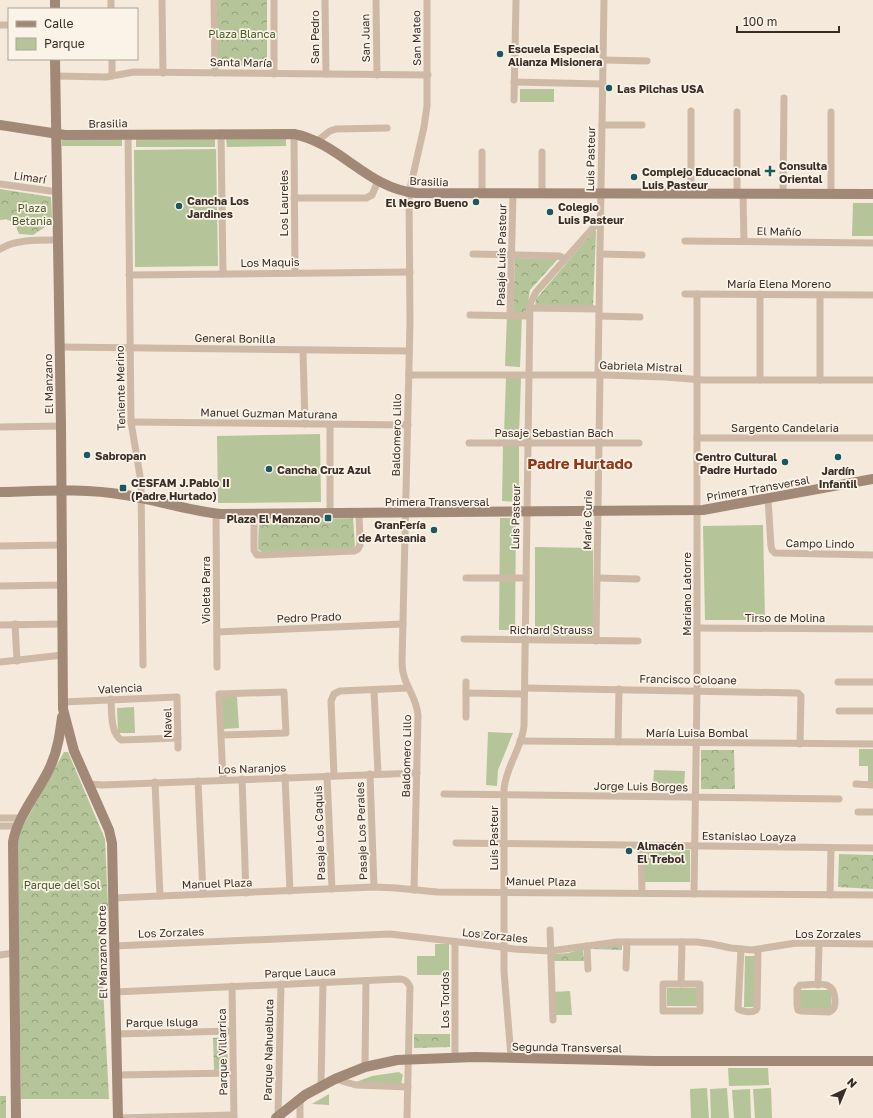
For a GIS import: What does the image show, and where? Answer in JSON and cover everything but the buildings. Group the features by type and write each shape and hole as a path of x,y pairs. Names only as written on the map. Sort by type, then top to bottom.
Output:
{"street":[{"path":"162,0 163,73"},
{"path":"214,0 215,73"},
{"path":"274,0 274,74"},
{"name":"San Pedro","path":"325,0 326,74"},
{"name":"San Juan","path":"376,0 377,75"},
{"name":"San Mateo","path":"427,0 428,75"},
{"path":"514,100 516,0"},
{"name":"Luis Pasteur","path":"511,1057 504,971 504,795 506,778 524,726 529,308 533,295 600,220 604,0"},
{"name":"El Manzano","path":"16,1118 13,842 20,822 51,765 58,746 63,705 61,426 55,60"},
{"path":"112,60 112,76"},
{"path":"603,60 647,61"},
{"name":"Santa María","path":"55,76 112,76 130,73 428,75"},
{"name":"Baldomero Lillo","path":"414,890 417,710 402,669 409,375 409,193 426,116 428,75"},
{"path":"514,82 603,84"},
{"path":"783,194 784,98"},
{"path":"691,111 691,194"},
{"path":"737,112 740,194 744,241"},
{"path":"830,194 831,112"},
{"name":"Brasilia","path":"0,125 56,134 294,134 317,141 335,151 378,181 397,190 409,193 873,194"},
{"path":"602,125 642,125"},
{"path":"317,141 330,131 336,129 387,128"},
{"path":"221,133 223,274"},
{"name":"Teniente Merino","path":"128,134 131,422 140,471 143,665"},
{"name":"Los Laureles","path":"294,134 295,273"},
{"path":"482,152 482,194"},
{"path":"542,152 542,194"},
{"path":"294,198 368,197 373,192 378,181"},
{"name":"Limarí","path":"0,184 58,192"},
{"name":"Pasaje Luis Pasteur","path":"510,316 513,194"},
{"name":"Marie Curie","path":"596,640 600,220"},
{"path":"0,249 15,243 58,240"},
{"name":"El Mañío","path":"685,241 873,243"},
{"path":"473,254 559,256 565,259"},
{"path":"600,254 642,255"},
{"name":"Los Maquis","path":"130,275 410,272"},
{"name":"María Elena Moreno","path":"685,294 873,295"},
{"name":"Mariano Latorre","path":"694,894 697,690 697,294"},
{"path":"760,294 760,380"},
{"path":"820,295 820,380"},
{"path":"529,308 640,316"},
{"path":"470,315 529,316"},
{"name":"General Bonilla","path":"60,347 409,351"},
{"path":"303,350 305,424"},
{"name":"Gabriela Mistral","path":"409,375 599,375 659,376 697,380 873,380"},
{"name":"Manuel Guzman Maturana","path":"131,422 408,425"},
{"path":"330,424 330,514"},
{"path":"0,427 61,426"},
{"name":"Sargento Candelaria","path":"697,438 873,438"},
{"name":"Pasaje Sebastian Bach","path":"469,443 640,443"},
{"name":"Primera Transversal","path":"0,492 91,490 141,497 216,513 330,514 598,512 697,510 718,508 873,479"},
{"name":"Campo Lindo","path":"768,499 771,546 775,553 873,555"},
{"name":"Violeta Parra","path":"216,513 217,667"},
{"path":"254,514 254,550 257,555 261,555 354,551 358,549 360,545 359,513"},
{"path":"0,546 62,545"},
{"path":"466,578 526,578"},
{"path":"597,578 637,579"},
{"path":"0,586 62,585"},
{"path":"15,624 17,661"},
{"path":"0,625 62,624"},
{"name":"Pedro Prado","path":"216,632 403,624"},
{"name":"Tirso de Molina","path":"697,628 873,629"},
{"name":"Richard Strauss","path":"464,640 638,641"},
{"path":"0,662 63,656"},
{"path":"466,682 466,717"},
{"path":"838,682 873,682"},
{"path":"378,774 374,690 408,688"},
{"path":"618,742 619,689"},
{"name":"Francisco Coloane","path":"466,693 619,689 798,693 801,696 800,744"},
{"name":"Pasaje Los Caquis","path":"332,889 332,696 340,691 374,690"},
{"path":"221,735 286,733 284,692 219,694 223,780"},
{"name":"Valencia","path":"63,705 111,700 177,696"},
{"name":"Navel","path":"177,696 178,748"},
{"path":"111,700 114,731 117,737 121,740 178,738"},
{"name":"El Manzano","path":"63,705 72,745"},
{"path":"839,711 873,711"},
{"name":"María Luisa Bombal","path":"520,741 873,744"},
{"path":"58,746 64,744 72,745"},
{"name":"El Manzano Norte","path":"72,745 112,838 118,1118"},
{"name":"Los Naranjos","path":"89,784 417,773"},
{"name":"Pasaje Los Perales","path":"370,774 374,887"},
{"path":"285,778 290,891"},
{"path":"242,779 246,893"},
{"path":"198,781 203,894"},
{"path":"155,782 160,896"},
{"path":"856,784 873,785"},
{"name":"Jorge Luis Borges","path":"444,794 839,799"},
{"path":"858,812 873,812"},
{"path":"0,818 20,822"},
{"path":"0,826 20,822"},
{"name":"Estanislao Loayza","path":"456,843 873,848"},
{"path":"641,845 642,893"},
{"path":"830,895 831,848"},
{"name":"Manuel Plaza","path":"113,898 374,887 437,892 873,896"},
{"path":"550,930 553,1020"},
{"name":"Los Zorzales","path":"114,946 390,934 514,949 550,951 607,942 705,942 741,950 758,950 790,944 873,944"},
{"name":"Los Tordos","path":"455,942 455,1057"},
{"path":"626,968 627,942"},
{"path":"681,984 682,942"},
{"path":"818,944 818,985"},
{"path":"587,946 588,969"},
{"path":"741,950 738,1009 742,1011 754,1012 756,1010 758,950"},
{"path":"0,955 14,953"},
{"name":"Parque Lauca","path":"115,992 402,979 408,983 410,988 408,1060"},
{"path":"365,1066 366,981"},
{"path":"322,1086 324,982"},
{"name":"Parque Nahuelbuta","path":"277,1117 281,984"},
{"path":"664,984 681,984 700,984 700,1011 663,1011 664,984"},
{"path":"818,985 827,985 835,992 835,1007 833,1010 829,1012 802,1012 798,1010 798,986 818,985"},
{"name":"Parque Villarrica","path":"232,986 234,1117"},
{"name":"Parque Isluga","path":"116,1034 232,1031"},
{"name":"Segunda Transversal","path":"277,1117 300,1100 335,1079 365,1066 386,1062 455,1057 653,1061 873,1061"},
{"path":"407,1118 408,1060"},
{"path":"117,1075 233,1073"},
{"path":"335,1079 356,1085 408,1087"},
{"path":"300,1100 300,1118"},
{"path":"118,1118 234,1117"}],"green space":[{"name":"Plaza Blanca","path":"216,0 267,0 267,65 217,66"},
{"path":"520,89 554,89 554,102 520,102"},
{"path":"62,138 122,139 122,146 62,146"},
{"path":"286,138 286,146 227,147 226,139"},
{"path":"136,139 215,139 215,147 136,147"},
{"name":"Cancha Los Jardines","path":"216,149 218,266 135,267 134,150"},
{"name":"Plaza Betania","path":"0,189 51,197 52,217 48,225 33,235 19,234 15,223 6,219 0,220"},
{"path":"853,203 873,203 873,236 852,236"},
{"path":"594,231 596,231 593,307 535,306 536,299"},
{"path":"515,258 558,259 530,290 526,314 513,314"},
{"path":"507,315 522,315 520,367 505,366"},
{"path":"506,378 521,378 519,435 504,434"},
{"name":"Cancha Cruz Azul","path":"320,434 321,502 218,503 217,436"},
{"path":"503,446 519,446 519,502 502,501"},
{"path":"353,518 355,546 351,549 262,552 258,549 259,520"},
{"path":"500,518 516,518 515,630 499,630"},
{"path":"763,525 765,620 705,620 703,526"},
{"path":"535,547 593,548 593,637 535,636"},
{"path":"221,697 237,697 239,728 223,729"},
{"path":"134,707 135,733 118,733 117,708"},
{"path":"488,732 513,733 498,770 497,786 486,785"},
{"path":"859,749 873,749 873,782 868,782 868,766 859,766"},
{"path":"701,750 734,750 735,789 701,789"},
{"name":"Parque del Sol","path":"64,752 68,752 105,839 108,908 107,911 99,912 109,1099 21,1099 17,841 20,831"},
{"path":"654,770 685,771 684,787 653,787"},
{"path":"644,849 690,850 690,882 644,882"},
{"path":"839,854 873,855 873,889 838,887"},
{"path":"474,931 496,932 496,940 473,939"},
{"path":"435,944 449,944 449,975 417,975 417,956 435,956"},
{"path":"622,944 622,950 592,949 601,946"},
{"path":"583,949 584,961 553,961 553,954 568,953"},
{"path":"745,956 757,956 756,1007 744,1007"},
{"path":"667,988 697,988 697,1006 667,1006"},
{"path":"799,990 831,990 831,1009 799,1009"},
{"path":"570,991 572,1015 555,1015 553,992"},
{"path":"414,1034 450,1034 450,1047 414,1048"},
{"path":"227,1037 228,1069 214,1070 213,1038"},
{"path":"728,1068 768,1068 769,1085 729,1086"},
{"path":"399,1072 403,1075 401,1084 356,1082 372,1076"},
{"path":"707,1088 709,1118 691,1118 690,1089"},
{"path":"727,1088 729,1118 711,1118 710,1089"},
{"path":"771,1088 772,1118 755,1118 753,1089"},
{"path":"750,1089 751,1118 734,1118 732,1090"},
{"path":"329,1094 329,1105 312,1104"},
{"path":"0,1096 6,1096 6,1118 0,1118"}],"place":[{"name":"Escuela Especial Alianza Misionera","path":"500,54"},
{"name":"Las Pilchas USA","path":"609,88"},
{"name":"Consulta Oriental","path":"770,171"},
{"name":"Complejo Educacional Luis Pasteur","path":"634,177"},
{"name":"El Negro Bueno","path":"476,202"},
{"name":"Cancha Los Jardines","path":"179,206"},
{"name":"Colegio Luis Pasteur","path":"550,212"},
{"name":"Sabropan","path":"87,455"},
{"name":"Jardín Infantil","path":"838,457"},
{"name":"Centro Cultural Padre Hurtado","path":"785,462"},
{"name":"Cancha Cruz Azul","path":"269,469"},
{"name":"CESFAM J.Pablo II (Padre Hurtado)","path":"123,488"},
{"name":"Plaza El Manzano","path":"328,518"},
{"name":"GranFería de Artesania","path":"434,530"},
{"name":"Almacén El Trebol","path":"629,851"}],"district":[{"name":"Padre Hurtado","path":"580,463"}]}
